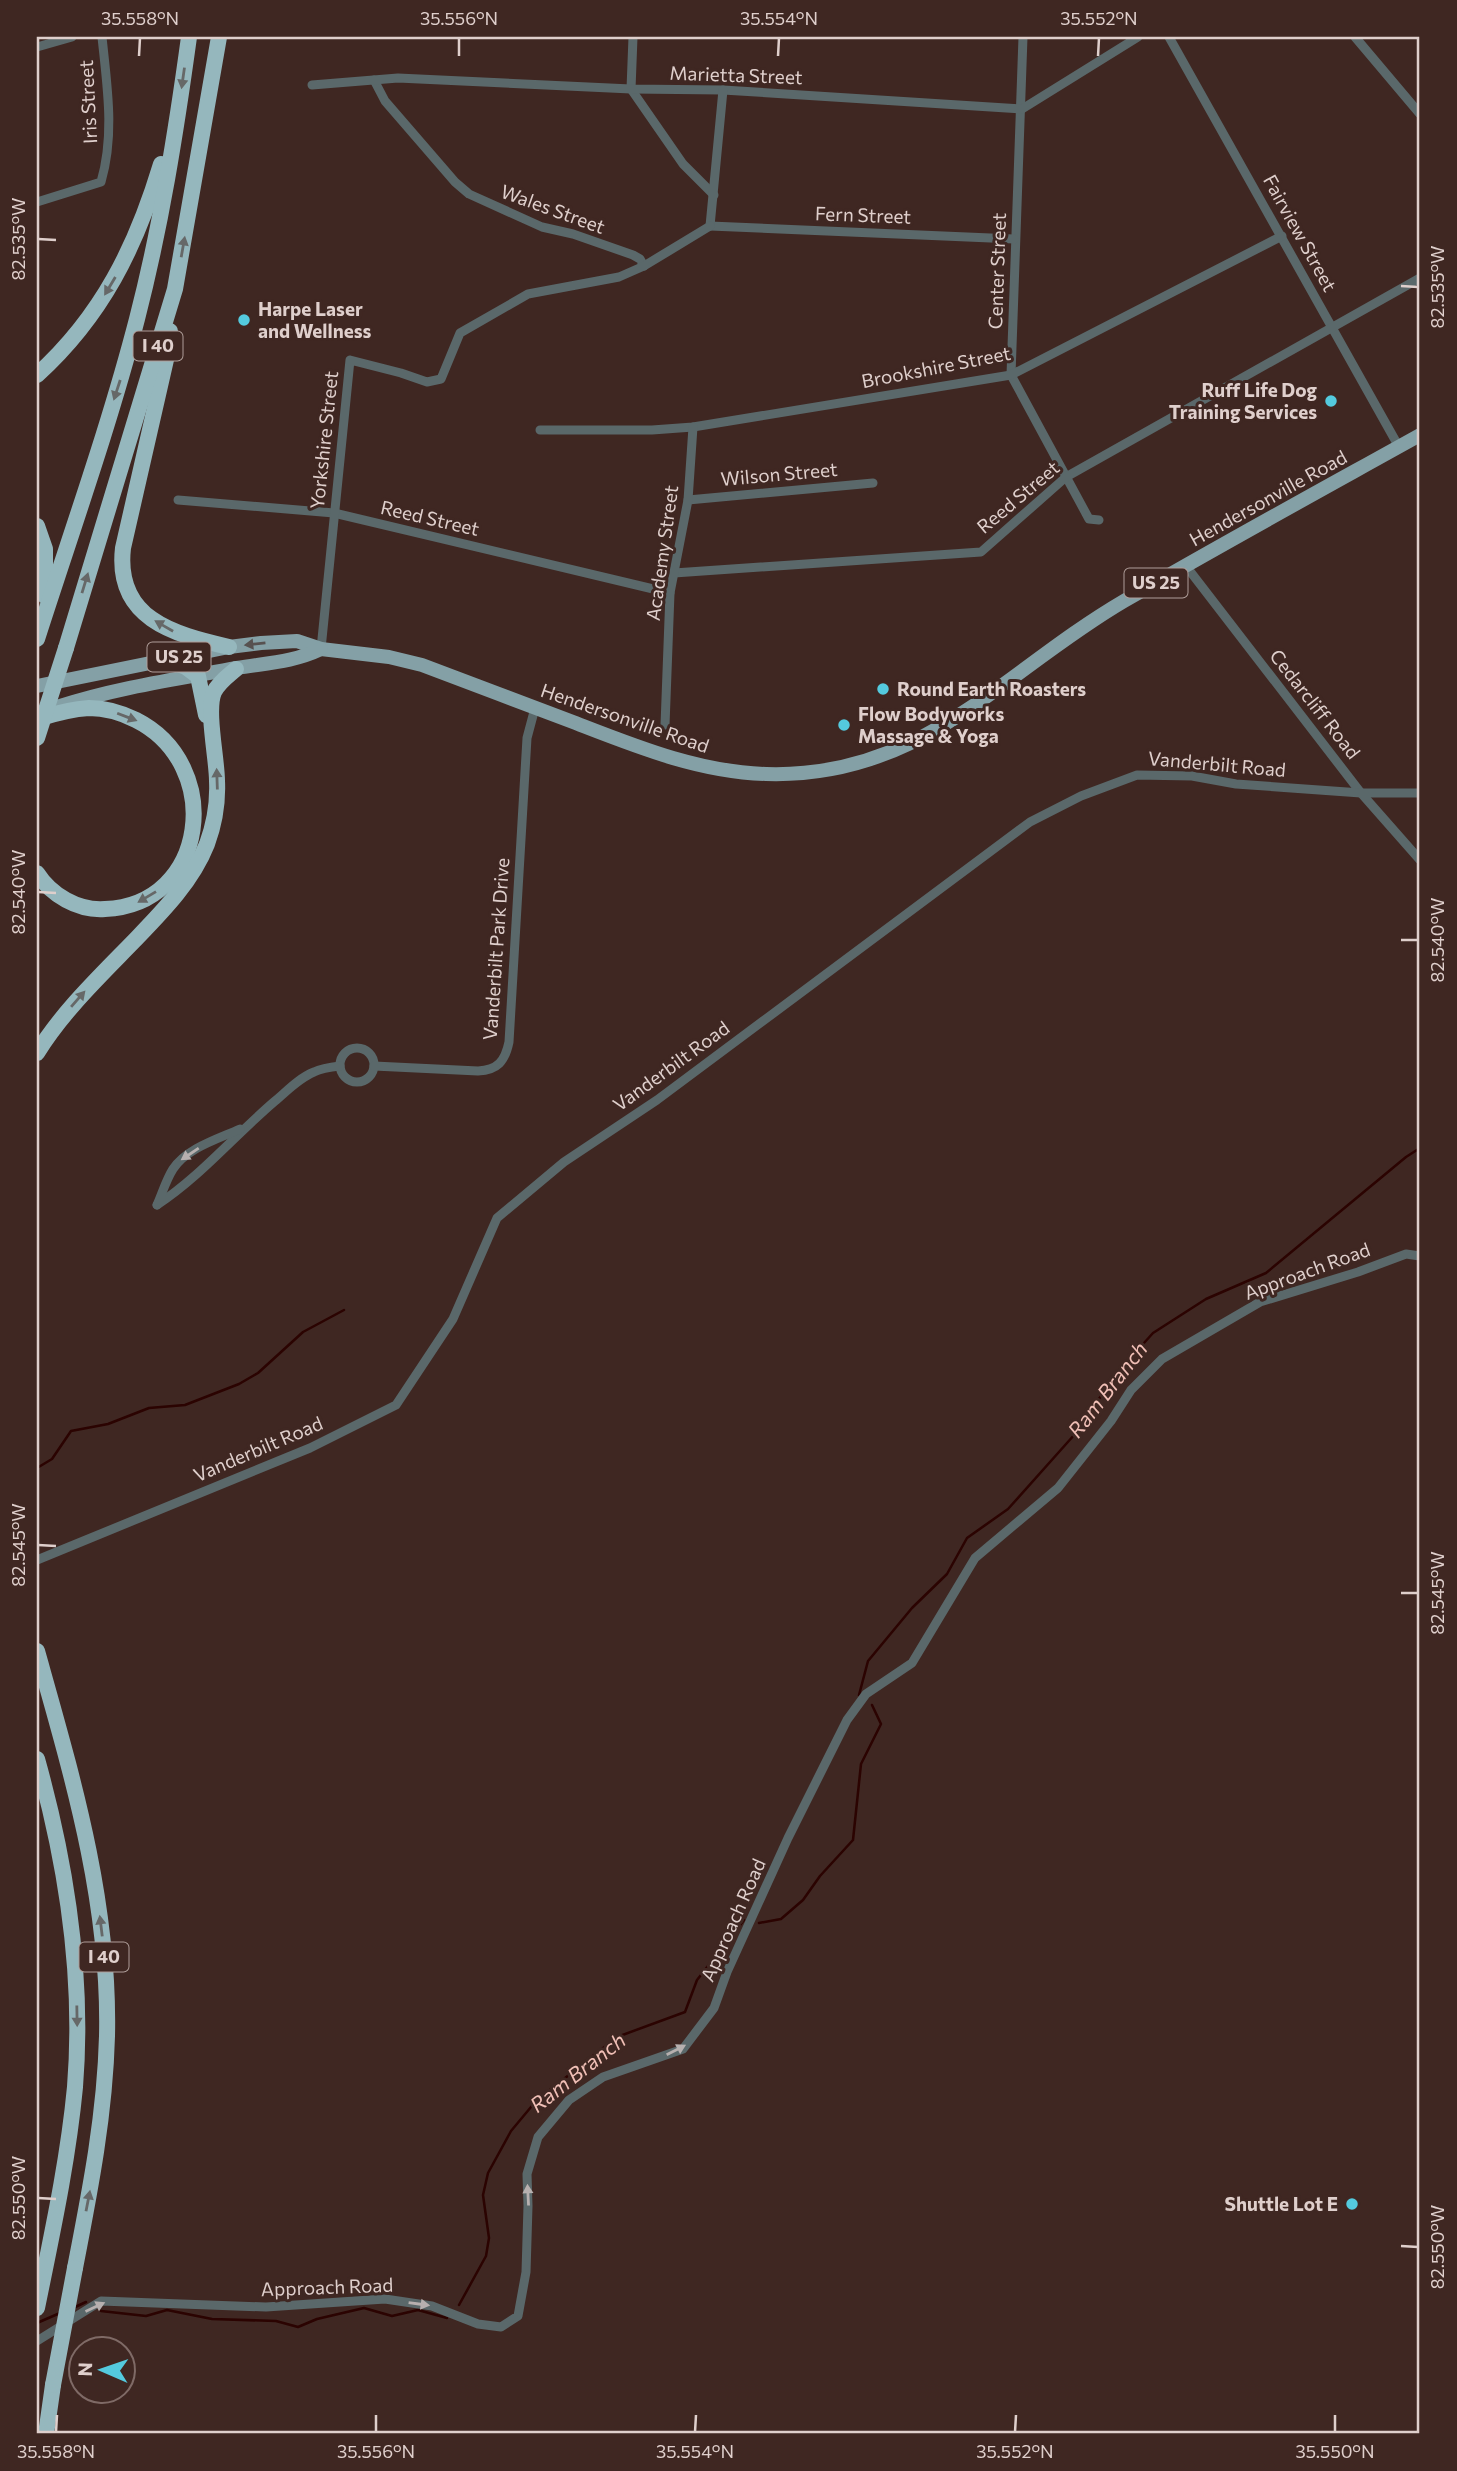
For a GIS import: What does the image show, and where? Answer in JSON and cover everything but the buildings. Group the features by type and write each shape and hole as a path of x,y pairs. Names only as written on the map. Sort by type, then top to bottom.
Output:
{"highway":[{"name":"I 40","path":"37,737 175,289 219,37"},
{"name":"I 40","path":"37,639 138,318 161,215 188,42"},
{"path":"37,375 96,310 134,244 179,108"},
{"path":"175,289 168,351 121,567 125,586 136,604 152,619 172,632 229,647"},
{"path":"37,526 45,549 44,617"},
{"path":"167,660 186,667 198,676 215,748"},
{"path":"37,1053 62,1018 156,918 197,865 208,842 216,811 218,783 211,708 214,693 222,681 236,669"},
{"path":"37,717 90,708 125,714 149,727 169,744 182,763 191,786 194,810 193,832 185,856 154,894 135,904 109,909 82,907 53,891 37,873"},
{"name":"I 40","path":"37,1651 86,1832 96,1882 106,1984 104,2087 99,2139 46,2434"},
{"name":"I 40","path":"37,1759 65,1879 73,1929 77,2008 75,2086 69,2138 37,2308"}],"main road":[{"name":"Hendersonville Road","path":"37,686 229,647 297,641 321,649 389,657 422,665 697,766 767,774 835,769 902,748 935,731 1091,621 1420,435"},
{"name":"Hendersonville Road","path":"37,717 90,697 299,659 321,649"}],"street":[{"path":"37,47 72,37"},
{"name":"Iris Street","path":"37,202 101,182 107,160 110,121 102,37"},
{"path":"633,37 631,89 683,164 714,195"},
{"name":"Center Street","path":"1023,37 1011,375 1089,519 1099,520"},
{"path":"1022,108 1138,37"},
{"name":"Fairview Street","path":"1169,37 1399,447"},
{"path":"1354,37 1420,114"},
{"name":"Marietta Street","path":"312,85 398,78 631,89 723,90 1022,108"},
{"name":"Wales Street","path":"374,80 385,101 446,172 469,194 542,227 573,234 633,255 640,259 644,266"},
{"path":"710,226 723,90"},
{"name":"Yorkshire Street","path":"321,649 350,360 426,382 440,379 460,333 528,294 608,281 644,266 710,226"},
{"name":"Fern Street","path":"710,226 1014,239"},
{"name":"Brookshire Street","path":"540,430 652,430 693,427 1011,375 1282,236"},
{"name":"Reed Street","path":"674,573 981,552 1066,477 1420,278"},
{"name":"Academy Street","path":"665,725 670,593 688,500 693,427"},
{"name":"Wilson Street","path":"688,500 873,483"},
{"name":"Reed Street","path":"178,500 334,513 670,593"},
{"name":"Cedarcliff Road","path":"1186,566 1361,793 1420,860"},
{"name":"Vanderbilt Park Drive","path":"374,1066 478,1071 495,1068 504,1058 509,1042 527,738 535,708"},
{"name":"Vanderbilt Road","path":"37,1560 310,1448 396,1405 453,1319 497,1218 564,1162 657,1100 1030,822 1081,796 1137,775 1192,776 1236,784 1361,793 1420,793"},
{"path":"355,1048 368,1052 374,1066 370,1075 358,1081 345,1077 340,1066 342,1055 355,1048"},
{"path":"245,1126 181,1159 172,1171 157,1205 173,1195 222,1151 245,1126 311,1073 340,1066"},
{"name":"Approach Road","path":"37,2341 101,2301 266,2307 386,2299 432,2306 478,2324 501,2327 517,2316 526,2272 527,2174 538,2137 569,2100 603,2077 682,2049 691,2039 714,2007 727,1972 788,1838 847,1720 866,1694 912,1663 975,1558 1058,1488 1111,1421 1131,1390 1162,1359 1260,1302 1358,1272 1406,1254 1420,1256"}],"waterway":[{"name":"Ram Branch","path":"859,1695 868,1661 912,1608 947,1574 967,1538 1008,1509 1075,1434 1116,1374 1153,1333 1206,1299 1266,1273 1420,1148"},
{"path":"37,1468 52,1459 71,1431 108,1424 149,1408 185,1405 239,1384 258,1373 303,1332 344,1310"},
{"name":"Ram Branch","path":"759,1923 781,1919 803,1900 820,1876 853,1840 861,1764 881,1724 872,1705"},
{"name":"Ram Branch","path":"459,2305 486,2256 489,2238 483,2195 488,2173 511,2131 536,2101 617,2037 685,2012 697,1980 744,1920"},
{"name":"Ram Branch","path":"73,2308 86,2302"},
{"name":"Ram Branch","path":"101,2311 146,2316 167,2310 212,2319 276,2321 298,2327 317,2319 364,2308 392,2316 418,2310 447,2318"},
{"name":"Ram Branch","path":"37,2323 60,2313"}],"place":[{"name":"Harpe Laser and Wellness","path":"244,320"},
{"name":"Ruff Life Dog Training Services","path":"1331,401"},
{"name":"Round Earth Roasters","path":"883,689"},
{"name":"Flow Bodyworks Massage & Yoga","path":"844,725"},
{"name":"Shuttle Lot E","path":"1352,2204"}]}
